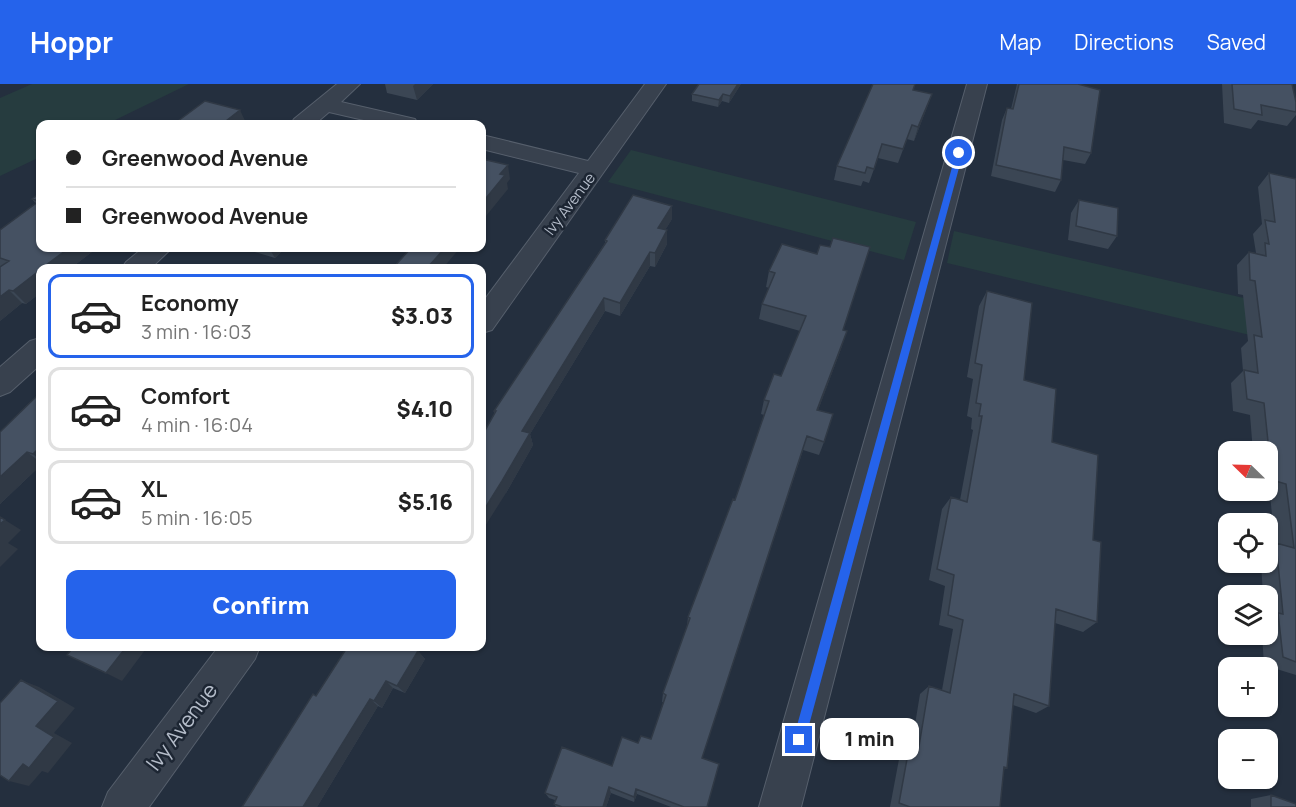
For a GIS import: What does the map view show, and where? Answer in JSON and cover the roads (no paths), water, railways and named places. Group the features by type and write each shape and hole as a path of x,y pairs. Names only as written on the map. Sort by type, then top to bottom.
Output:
{"street":[{"path":"307,120 350,84"},
{"name":"Ivy Avenue","path":"486,318 656,84"},
{"path":"780,807 977,84"},
{"path":"325,105 390,120"},
{"path":"486,143 595,170"},
{"path":"140,264 154,252"},
{"path":"0,384 36,353"},
{"name":"Ivy Avenue","path":"123,807 238,651"}]}
